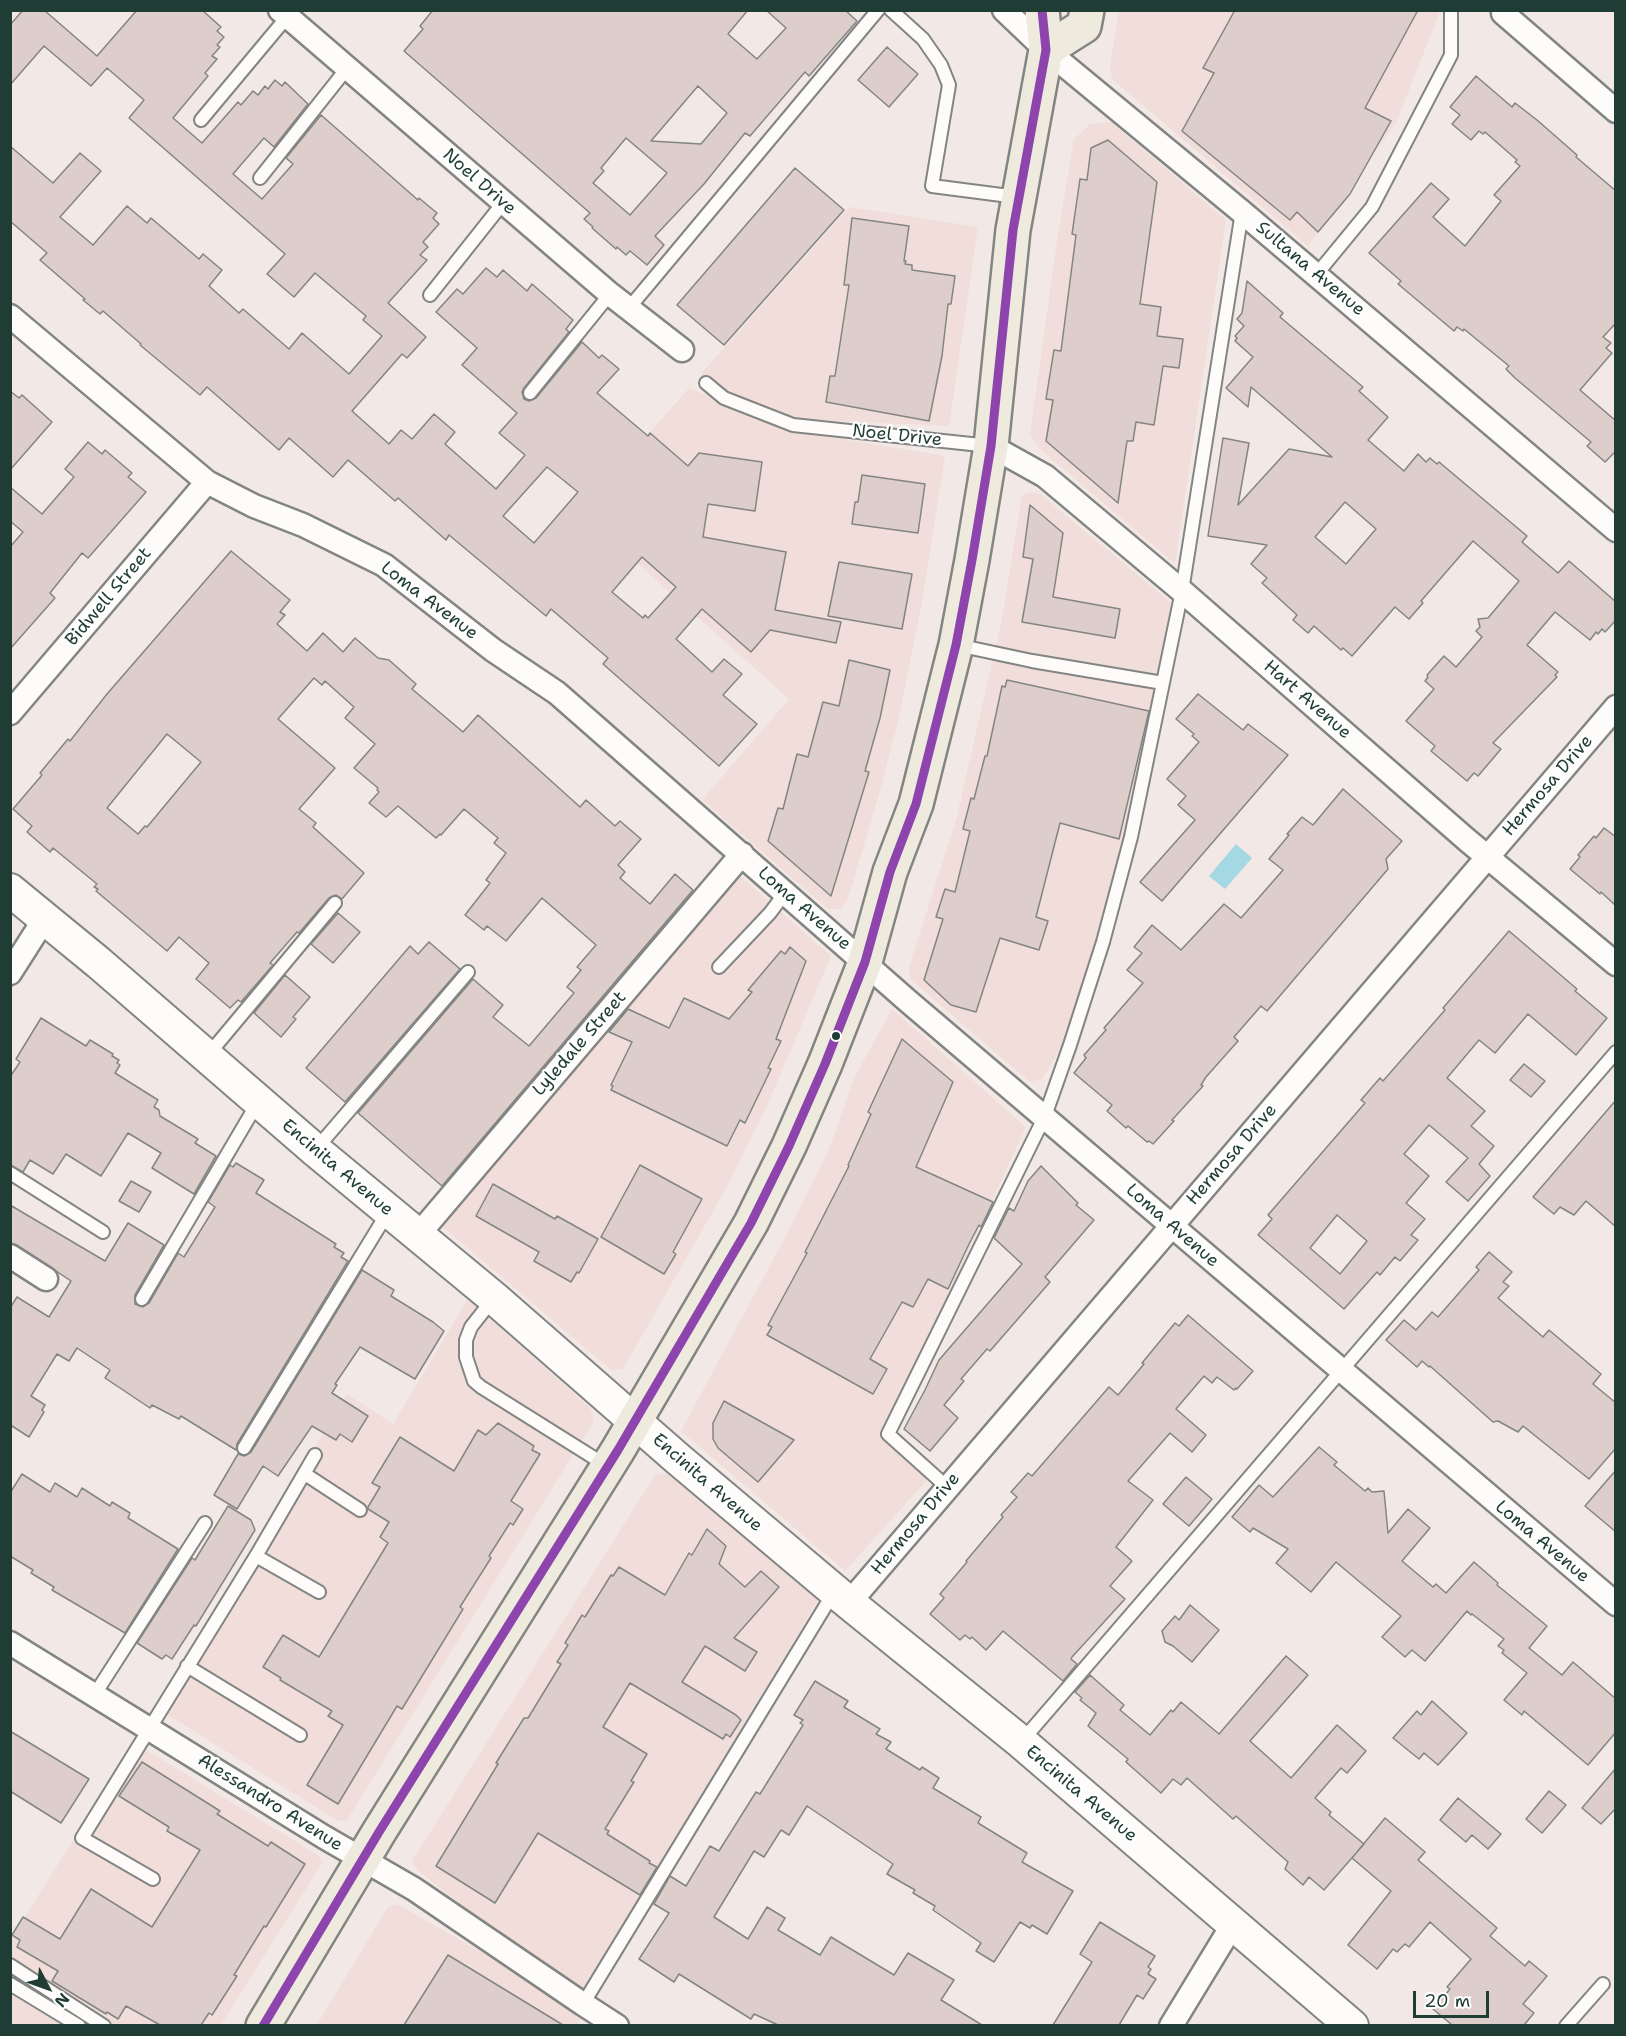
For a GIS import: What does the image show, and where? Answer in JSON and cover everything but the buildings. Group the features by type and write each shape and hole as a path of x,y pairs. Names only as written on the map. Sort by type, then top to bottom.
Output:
{"main road":[{"path":"264,2025 363,1860 636,1420 751,1222 780,1165 825,1064 865,962 890,872 916,804 956,645 991,446 1013,231 1046,50 1042,10"},
{"path":"1046,50 1084,26 1087,10"}],"street":[{"name":"Sultana Avenue","path":"1004,10 1046,50 1242,212 1616,530"},
{"path":"1503,13 1616,111"},
{"name":"Noel Drive","path":"283,14 348,67 610,294 682,350"},
{"name":"Loma Avenue","path":"10,316 207,482 254,506 303,525 384,565 493,650 557,693 909,1002 1616,1604"},
{"name":"Hart Avenue","path":"991,446 1045,476 1182,591 1488,857 1616,964"},
{"name":"Bidwell Street","path":"10,713 207,482"},
{"name":"Hermosa Drive","path":"842,1597 947,1487 1616,707"},
{"name":"Lyledale Street","path":"418,1235 742,854"},
{"name":"Encinita Avenue","path":"10,890 315,1150 494,1298 678,1459 842,1597 1021,1742 1352,2025"},
{"path":"10,973 45,918"},
{"path":"10,1256 46,1279"},
{"name":"Alessandro Avenue","path":"10,1643 414,1889 617,2025"},
{"path":"1171,2025 1233,1924"}],"lane":[{"path":"629,308 878,10"},
{"path":"891,10 923,39 941,65 949,85 932,186 1019,197"},
{"path":"1316,275 1372,207 1451,55 1451,10"},
{"path":"201,120 283,14"},
{"path":"260,178 348,67"},
{"path":"430,295 503,202"},
{"path":"947,1487 888,1434 1045,1116 1103,942 1131,837 1182,591 1242,212"},
{"path":"530,393 610,294"},
{"name":"Noel Drive","path":"706,383 724,398 793,425 991,446"},
{"path":"956,645 1163,683"},
{"path":"719,967 770,913 785,893"},
{"path":"207,1056 335,903"},
{"path":"315,1150 468,972"},
{"path":"1021,1742 1616,1052"},
{"path":"142,1299 259,1101"},
{"path":"10,1173 103,1232"},
{"path":"244,1448 388,1211"},
{"path":"494,1298 471,1327 466,1340 466,1357 474,1381 480,1387 608,1466"},
{"path":"153,1879 82,1838 256,1556 315,1455"},
{"path":"304,1474 360,1510"},
{"path":"95,1694 206,1523"},
{"path":"256,1556 319,1592"},
{"path":"583,2004 842,1597"},
{"path":"188,1666 300,1735"},
{"path":"10,1965 104,2025"},
{"path":"10,1984 79,2025"},
{"path":"1566,2025 1604,1984"}],"shaded area":[{"path":"1119,11 1440,11 1397,121 1308,246 1112,79 1110,66"},
{"path":"1111,122 1226,220 1175,564 1041,450 1030,435 1057,241 1074,139 1090,124"},
{"path":"849,207 978,227 949,426 792,419 725,395 701,374"},
{"path":"689,388 794,431 945,456 922,602 898,722 848,899 841,909 828,909 702,800 789,699 580,512"},
{"path":"1031,492 1040,494 1174,605 1126,836 1067,1039 1042,1079 1030,1082 910,979 909,967 956,820 1002,619 1022,495"},
{"path":"737,873 831,956 769,1101 728,1185 623,1369 611,1370 438,1223"},
{"path":"892,1009 1026,1127 883,1437 928,1479 845,1571 681,1431 782,1243 829,1149 855,1076"},
{"path":"468,1299 591,1409 594,1421 347,1820 338,1821 155,1707 347,1394 393,1424"},
{"path":"667,1474 818,1600 580,1997 417,1870 412,1861 655,1475"},
{"path":"135,1743 319,1856 322,1863 221,2025 11,2025 10,1940"},
{"path":"397,1904 585,2011 577,2025 316,2026 388,1907"}],"water":[{"path":"1236,844 1252,858 1225,889 1209,876"}],"transit line":[{"path":"263,2026 379,1832 618,1450 751,1223 789,1146 825,1064 865,962 890,872 916,804 956,645 972,560 991,446 1013,230 1046,50 1042,10"}]}
